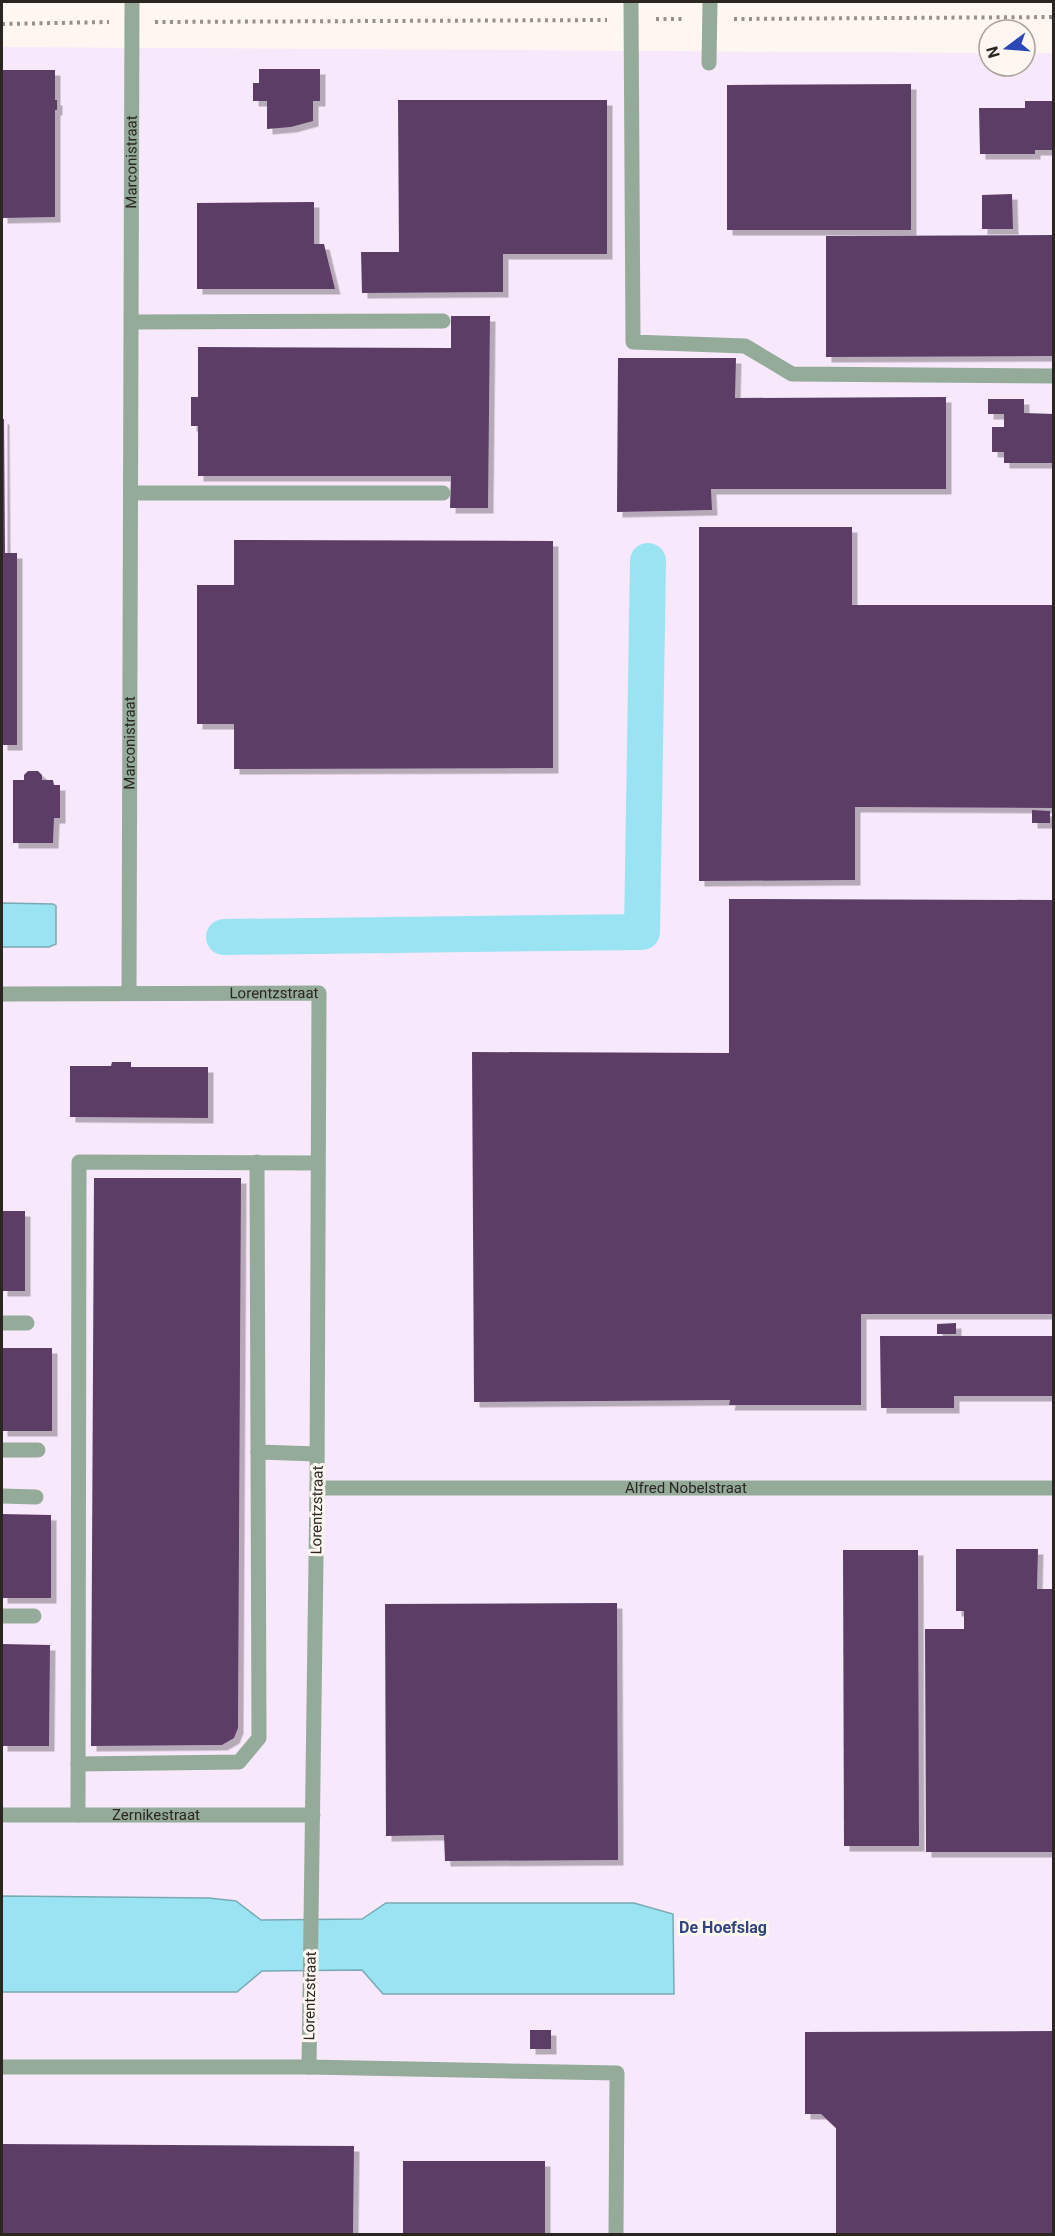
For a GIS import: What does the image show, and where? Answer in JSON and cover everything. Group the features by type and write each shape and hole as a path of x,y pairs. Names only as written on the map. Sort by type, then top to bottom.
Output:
{"street":[{"name":"Marconistraat","path":"129,993 132,2"},
{"path":"631,2 633,342 745,346 792,374 1053,376"},
{"path":"709,63 710,2"},
{"path":"132,322 444,321"},
{"path":"131,493 443,493"},
{"path":"2,994 129,993"},
{"name":"Lorentzstraat","path":"129,993 319,993 317,1488 309,2067"},
{"path":"78,1815 79,1162 318,1162"},
{"path":"78,1764 239,1762 259,1738 257,1162"},
{"path":"2,1323 27,1323"},
{"path":"2,1450 38,1450"},
{"name":"Lorentzstraat","path":"258,1452 317,1454"},
{"name":"Alfred Nobelstraat","path":"317,1488 1053,1488"},
{"path":"2,1496 36,1497"},
{"path":"2,1616 34,1616"},
{"name":"Zernikestraat","path":"2,1815 313,1815"},
{"path":"2,2067 309,2067 617,2073 616,2235"}],"path":[{"path":"2,24 1053,17"}],"shaded area":[{"path":"2,47 977,53 977,78 1037,78 1037,53 1053,53 1053,2234 2,2234"}],"water":[{"path":"2,903 53,904 56,906 56,944 49,947 2,947"},
{"path":"2,1896 209,1898 236,1901 261,1920 362,1919 386,1903 634,1903 673,1914 674,1994 383,1994 362,1970 262,1971 237,1992 2,1992"}],"building":[{"path":"259,69 320,69 320,101 313,101 313,121 291,127 267,129 267,101 253,101 253,83 259,83"},
{"path":"2,70 55,70 57,110 55,110 55,217 2,218"},
{"path":"911,84 911,230 727,230 727,85"},
{"path":"398,100 607,100 607,254 503,254 503,292 362,293 361,252 399,252"},
{"path":"1025,101 1054,101 1054,150 1035,150 1035,154 980,154 979,108 1025,108"},
{"path":"1012,194 1013,229 982,229 982,195"},
{"path":"314,202 314,244 324,244 335,289 197,289 197,203"},
{"path":"1054,235 1054,356 826,357 826,236"},
{"path":"451,316 490,316 488,508 450,508 451,476 198,476 198,426 191,426 191,397 198,397 198,347 451,348"},
{"path":"618,358 736,358 735,398 946,397 946,489 711,489 712,510 617,512"},
{"path":"988,399 1024,399 1024,413 1054,414 1054,463 1004,463 1004,452 992,452 992,427 1004,427 1004,414 988,414"},
{"path":"2,419 4,419 5,553 17,553 17,745 2,745"},
{"path":"699,527 852,527 852,605 1054,605 1053,808 855,807 855,880 699,881"},
{"path":"234,540 553,541 553,768 234,769 234,724 197,724 197,585 234,585"},
{"path":"28,771 38,771 42,775 42,780 53,780 54,785 60,785 60,818 54,818 53,843 13,843 13,780 24,780 24,775"},
{"path":"1032,810 1050,811 1050,823 1032,823"},
{"path":"729,899 1054,900 1054,1314 861,1314 861,1405 729,1405 730,1400 474,1402 472,1052 729,1053"},
{"path":"112,1062 131,1062 131,1067 208,1067 208,1118 70,1117 70,1066 111,1066"},
{"path":"94,1178 241,1178 238,1728 234,1738 222,1745 91,1746"},
{"path":"2,1211 25,1211 25,1291 2,1291"},
{"path":"956,1323 956,1334 937,1334 937,1324"},
{"path":"880,1336 1054,1336 1054,1396 954,1396 954,1408 881,1408"},
{"path":"2,1348 52,1348 52,1431 2,1431"},
{"path":"2,1514 51,1515 51,1598 2,1598"},
{"path":"956,1549 1038,1549 1037,1589 1054,1589 1054,1852 926,1852 925,1629 964,1629 964,1611 956,1611"},
{"path":"843,1550 918,1550 919,1846 844,1846"},
{"path":"617,1603 618,1860 445,1861 444,1835 386,1836 385,1604"},
{"path":"2,1644 50,1645 49,1746 2,1746"},
{"path":"530,2030 551,2030 551,2049 530,2049"},
{"path":"1054,2031 1054,2234 836,2234 836,2128 821,2114 805,2114 805,2032"},
{"path":"2,2144 354,2146 353,2234 2,2234"},
{"path":"403,2161 545,2161 545,2234 403,2234"}],"waterway":[{"path":"224,937 642,932 648,561"}],"district":[{"name":"De Hoefslag","path":"723,1927"}]}
